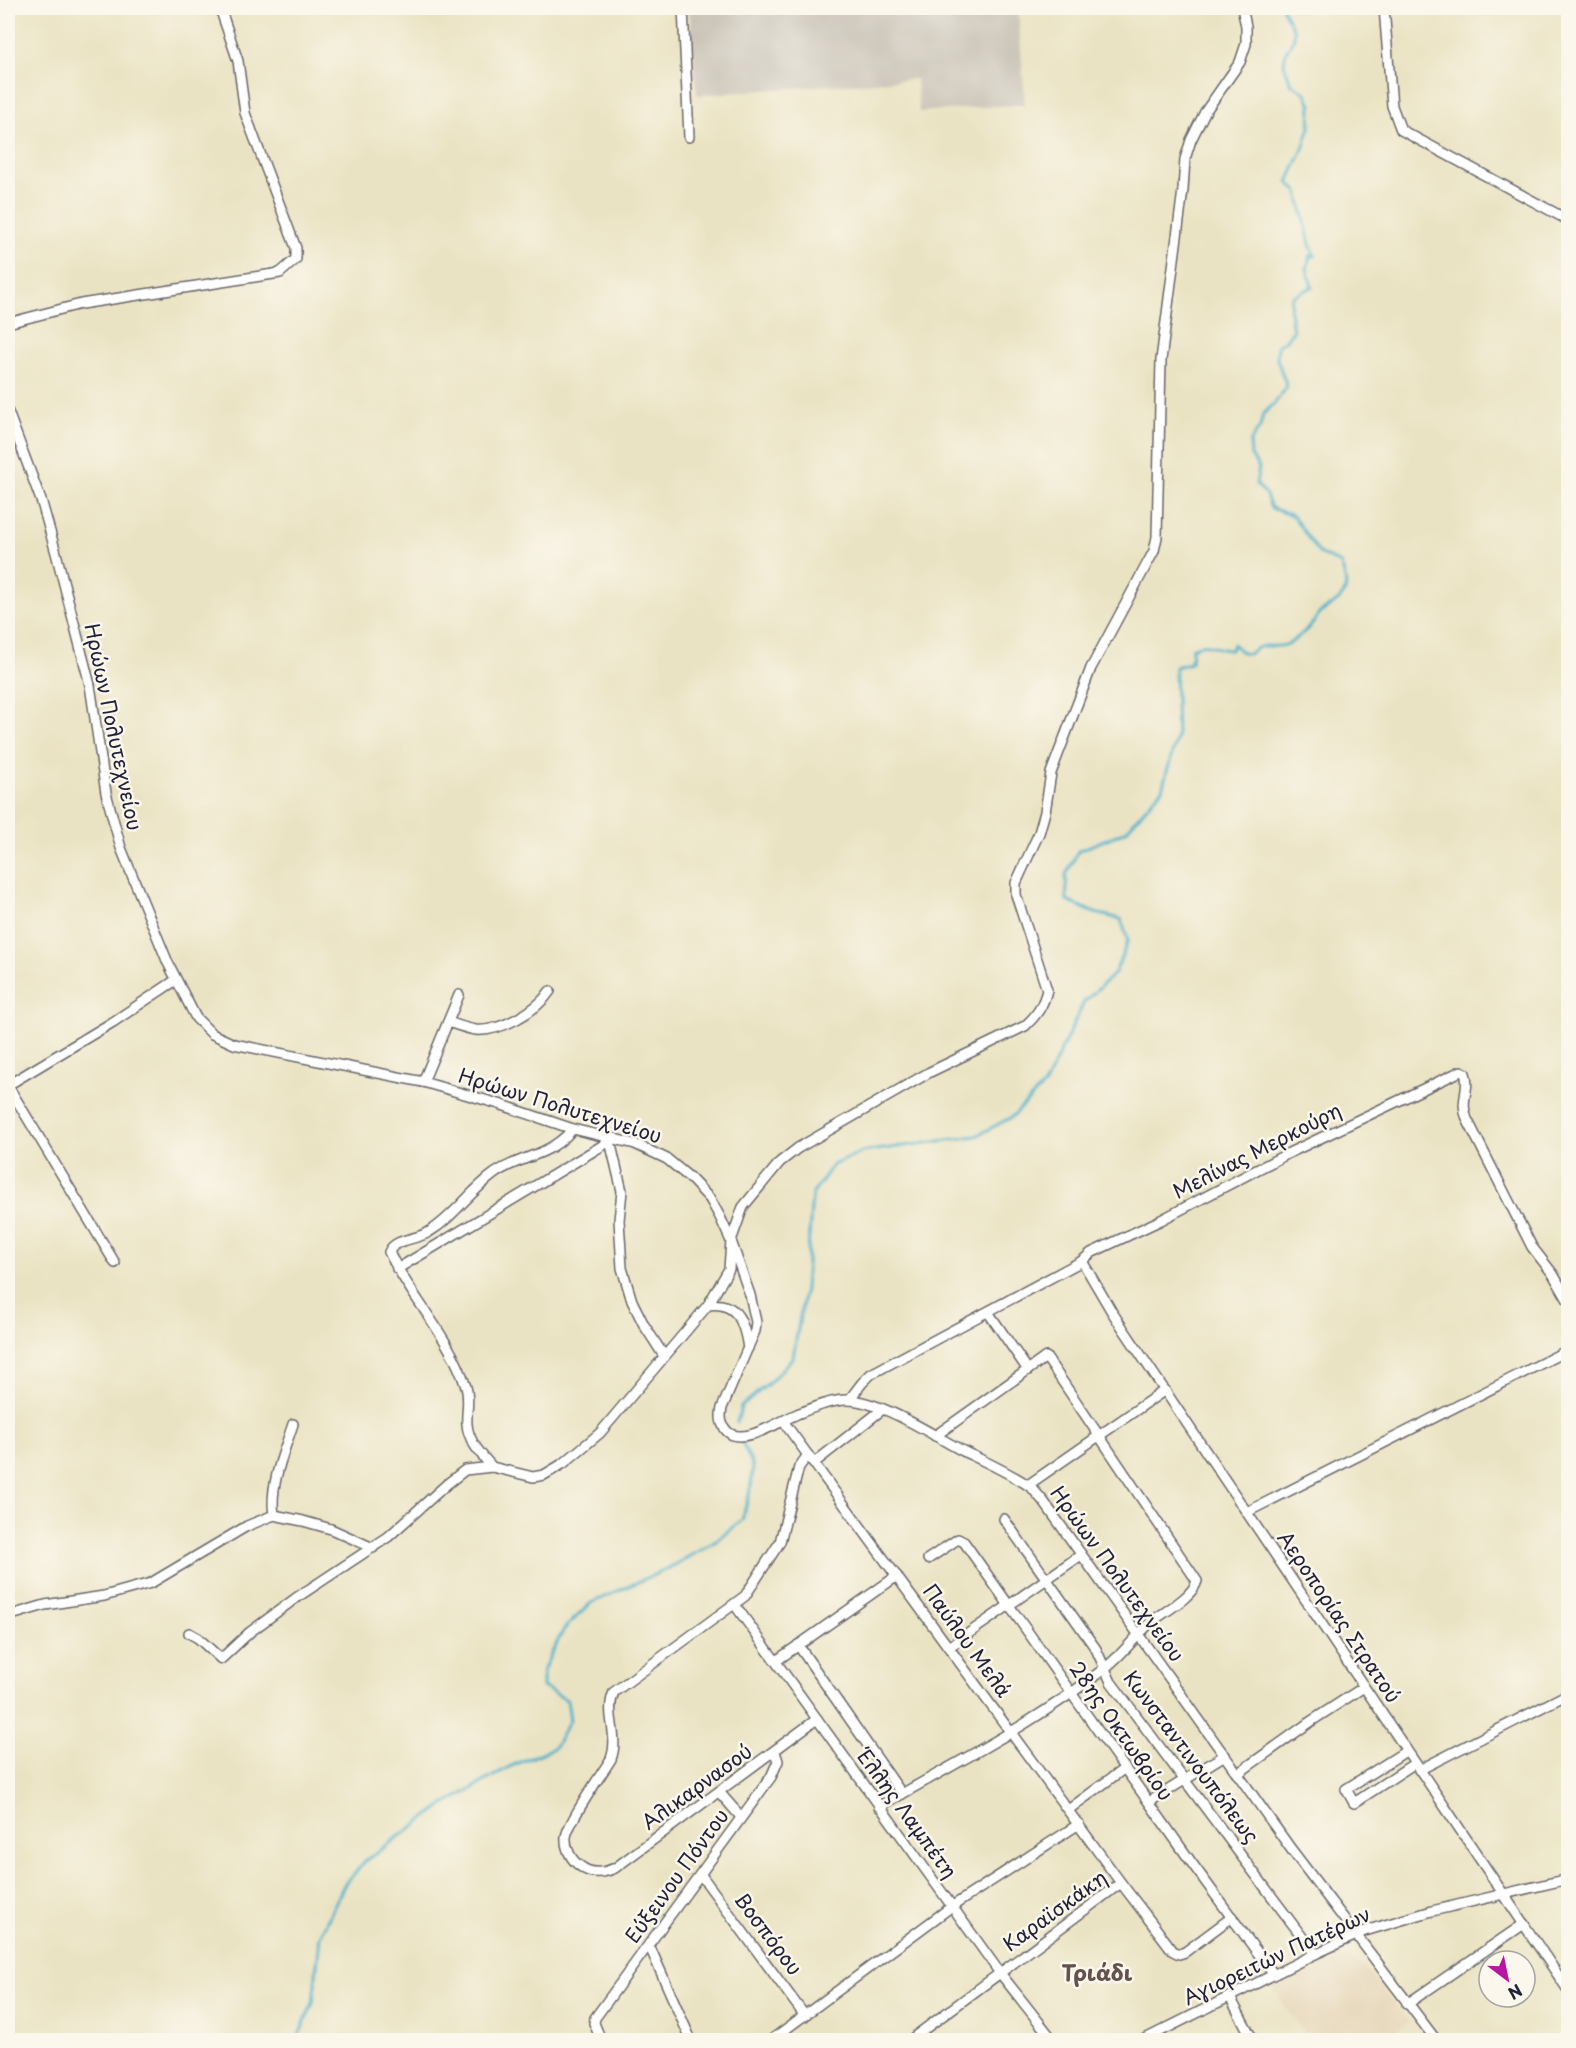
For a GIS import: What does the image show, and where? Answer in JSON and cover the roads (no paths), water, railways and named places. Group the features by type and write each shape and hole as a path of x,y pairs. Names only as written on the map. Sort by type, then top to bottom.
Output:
{"street":[{"path":"8,323 81,304 280,273 296,259 296,248 245,113 237,61 220,8"},
{"path":"683,8 689,137"},
{"path":"189,1633 221,1659 250,1632 296,1598 396,1531 465,1470 492,1467 533,1477 543,1475 564,1463 600,1433 708,1305 729,1269 731,1241 742,1207 780,1162 798,1148 930,1072 1025,1026 1036,1016 1043,1005 1047,990 1016,895 1017,883 1039,833 1051,773 1091,668 1154,551 1157,537 1161,360 1185,159 1191,140 1205,112 1240,62 1246,44 1246,26 1242,8"},
{"path":"1384,8 1392,106 1401,130 1569,220"},
{"name":"Ηρώων Πολυτεχνείου","path":"8,412 42,503 56,553 90,685 106,793 121,848 176,980 196,1018 207,1030 234,1044 423,1082 499,1104 573,1130 635,1144 667,1159 710,1199 731,1241 750,1295 755,1331 724,1402 720,1417 722,1424 730,1434 739,1437 751,1435 826,1404 849,1400 862,1401 884,1409 1028,1485 1044,1502 1298,1858 1436,2040"},
{"path":"115,1263 8,1085 113,1022 176,980"},
{"path":"448,1022 477,1030 512,1022 543,1002 550,991"},
{"path":"423,1082 459,994"},
{"name":"Μελίνας Μερκούρη","path":"849,1400 871,1374 1082,1261 1091,1253 1161,1220 1290,1153 1462,1071 1467,1078 1463,1104 1467,1119 1532,1247 1569,1300"},
{"path":"492,1467 475,1447 469,1434 466,1388 447,1347 388,1251 391,1246 427,1234 447,1219 494,1173 544,1151 562,1141 573,1130"},
{"path":"397,1269 609,1138 622,1191 619,1220 622,1268 632,1301 664,1356"},
{"name":"Αεροπορίας Στρατού","path":"1082,1261 1112,1312 1406,1751 1524,1924 1564,1976 1569,1990"},
{"path":"708,1305 718,1304 731,1308 744,1326 748,1348"},
{"path":"988,1312 1028,1370"},
{"path":"1247,1512 1569,1350"},
{"path":"879,1807 1011,1732 1072,1693 1122,1654 1149,1625 1194,1588 1197,1579 1046,1357 935,1436"},
{"path":"1028,1485 1165,1390"},
{"path":"735,1605 749,1591 780,1542 800,1465 884,1409"},
{"name":"Παύλου Μελά","path":"783,1420 1121,1883"},
{"path":"274,1515 275,1489 293,1424"},
{"path":"8,1616 45,1605 104,1596 150,1583 247,1526 274,1515 331,1529 373,1548"},
{"name":"Κωνσταντινουπόλεως","path":"1004,1518 1096,1649 1110,1682 1315,1954"},
{"name":"28ης Οκτωβρίου","path":"928,1558 957,1540 962,1540 1274,1975"},
{"path":"949,1647 1081,1555"},
{"path":"776,1661 897,1576"},
{"name":"Έλλης Λαμπέτη","path":"735,1605 951,1907 1053,2040"},
{"name":"Αλικαρνασού","path":"735,1605 614,1692 609,1709 615,1740 613,1754 566,1835 571,1856 581,1868 592,1872 615,1868 817,1719"},
{"path":"798,1645 902,1794"},
{"path":"1237,1774 1364,1687"},
{"path":"1406,1751 1346,1789 1354,1803 1417,1767 1569,1694"},
{"name":"Εύξεινου Πόντου","path":"601,2040 594,2023 595,2018 775,1770 778,1758 775,1752"},
{"path":"1149,1802 1225,1755"},
{"path":"1068,1809 1125,1768"},
{"path":"720,1792 741,1817"},
{"path":"771,2040 951,1907 1079,1824"},
{"name":"Βοσπόρου","path":"701,1875 805,2016"},
{"name":"Αγιορειτών Πατέρων","path":"1143,2040 1356,1935 1412,1917 1569,1879"},
{"name":"Καραϊσκάκη","path":"914,2037 1121,1883 1176,1953 1185,1952 1232,1917"},
{"path":"1407,2004 1524,1924"},
{"path":"649,1945 691,2040"},
{"path":"1230,1997 1253,2040"}],"waterway":[{"path":"737,1422 741,1407 771,1381 793,1357 805,1289 812,1195 833,1165 862,1152 976,1136 1012,1117 1045,1084 1084,1002 1115,973 1128,940 1121,919 1095,913 1067,901 1066,875 1078,851 1126,831 1162,789 1177,737 1175,667 1191,663 1192,648 1198,646 1208,645 1231,650 1233,644 1243,653 1249,654 1260,647 1288,644 1308,628 1318,615 1338,600 1345,591 1341,564 1319,553 1293,516 1271,508 1265,493 1256,484 1259,468 1251,456 1250,442 1260,427 1263,414 1287,387 1277,359 1278,345 1286,340 1293,331 1290,310 1292,297 1312,287 1307,269 1310,256 1315,256 1310,245 1298,192 1288,182 1310,127 1311,105 1306,93 1291,84 1284,64 1286,52 1294,38 1294,30 1282,8"},
{"path":"297,2040 313,2003 320,1936 344,1885 366,1860 441,1807 509,1767 554,1748 570,1720 567,1700 543,1687 543,1670 564,1629 591,1603 667,1569 713,1543 742,1520 751,1487 753,1467 742,1442"}],"district":[{"name":"Τριάδι","path":"1097,1973"}]}
